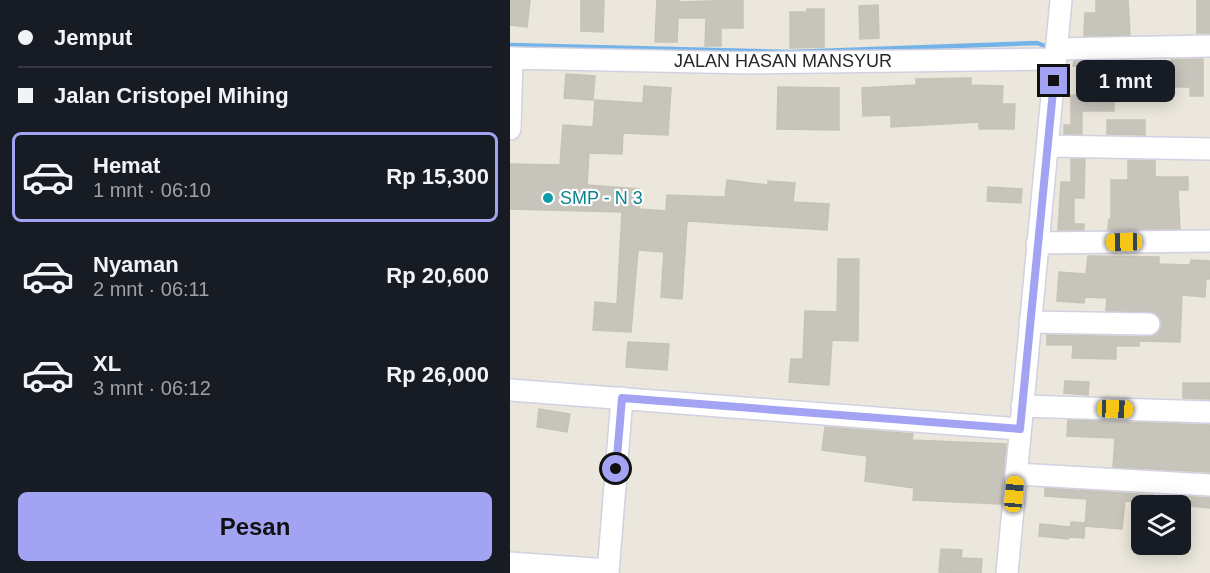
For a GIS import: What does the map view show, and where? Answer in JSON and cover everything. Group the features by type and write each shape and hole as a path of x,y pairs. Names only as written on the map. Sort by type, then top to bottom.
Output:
{"street":[{"path":"1007,573 1061,0"},
{"name":"JALAN HASAN MANSYUR","path":"511,58 750,63 1057,54 1210,46"},
{"path":"510,129 511,58"},
{"path":"1048,146 1210,149"},
{"path":"1037,243 1210,241"},
{"path":"1030,322 1149,324"},
{"path":"510,390 1020,429"},
{"path":"510,563 608,572 622,398"},
{"path":"1022,406 1210,412"},
{"path":"1016,474 1210,485"}],"building":[{"path":"510,0 530,0 527,27 510,25"},
{"path":"581,0 604,0 603,32 581,31"},
{"path":"657,0 679,0 679,2 743,0 743,28 721,28 721,46 705,46 706,18 678,18 677,42 655,42"},
{"path":"1096,0 1128,0 1130,35 1084,36 1085,13 1096,13"},
{"path":"1197,0 1210,0 1210,33 1197,33"},
{"path":"878,5 879,38 860,39 859,6"},
{"path":"807,9 824,9 824,47 790,48 790,12 807,12"},
{"path":"1203,59 1203,96 1190,96 1190,87 1161,87 1161,96 1114,94 1114,111 1082,111 1082,134 1064,134 1064,125 1071,125 1071,95 1080,95 1080,66 1073,66 1074,61 1130,60 1138,62 1138,70 1171,70 1171,60"},
{"path":"566,74 595,76 593,100 564,98"},
{"path":"971,78 971,85 1003,86 1002,104 1015,104 1014,129 979,129 979,122 891,127 891,115 863,116 862,88 916,85 916,79"},
{"path":"644,86 671,88 668,135 623,133 622,154 589,153 587,185 640,189 639,209 666,211 667,195 725,197 727,180 768,185 768,181 795,183 793,202 829,204 827,230 687,221 682,299 661,297 664,252 638,250 631,332 593,330 595,302 617,304 622,212 510,209 510,164 560,165 563,125 593,127 595,100 643,103"},
{"path":"778,87 839,88 839,130 777,129"},
{"path":"1107,120 1145,120 1145,135 1107,134"},
{"path":"1071,159 1085,159 1084,198 1074,198 1074,224 1084,224 1084,230 1058,230 1061,182 1071,182"},
{"path":"1128,160 1155,161 1155,177 1188,177 1188,190 1178,190 1180,229 1108,229 1109,219 1111,219 1111,180 1128,180"},
{"path":"988,187 1022,189 1021,203 987,201"},
{"path":"1088,256 1159,257 1159,264 1190,265 1191,260 1210,261 1210,279 1206,279 1205,297 1182,295 1180,342 1139,341 1139,346 1116,346 1116,359 1072,358 1073,345 1047,345 1047,335 1149,337 1160,330 1160,318 1156,313 1106,311 1107,298 1085,297 1084,303 1057,301 1059,272 1086,274"},
{"path":"838,259 859,259 858,341 832,340 829,385 789,382 791,359 803,359 805,311 837,312"},
{"path":"628,342 669,344 667,370 626,367"},
{"path":"1065,381 1089,382 1088,395 1064,393"},
{"path":"1183,383 1210,383 1210,399 1183,398"},
{"path":"539,409 570,414 567,432 537,427"},
{"path":"1068,420 1210,425 1210,472 1113,467 1115,438 1067,436"},
{"path":"825,427 913,434 912,440 1006,444 1001,504 913,500 914,488 865,481 867,456 822,450"},
{"path":"1045,488 1154,495 1131,495 1131,501 1125,501 1122,529 1085,526 1087,499 1045,496"},
{"path":"1191,497 1210,498 1210,508 1191,506"},
{"path":"1071,522 1085,523 1084,538 1069,537"},
{"path":"1040,524 1069,527 1068,539 1039,536"},
{"path":"941,549 962,550 961,558 982,559 981,573 939,572"}],"waterway":[{"path":"510,45 790,52 1037,43 1051,48"}],"place":[{"name":"SMP - N 3","path":"548,198"}],"route":[{"path":"616,469 622,398 758,411 1020,429 1054,81"}]}
